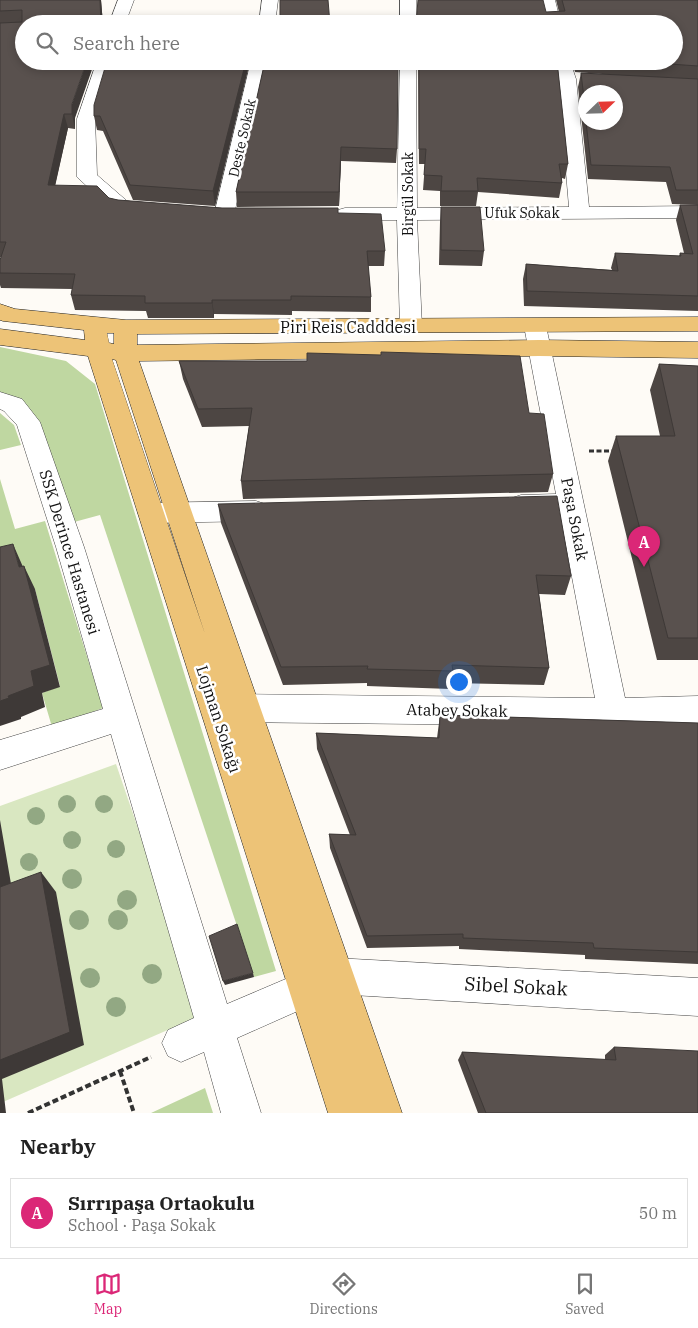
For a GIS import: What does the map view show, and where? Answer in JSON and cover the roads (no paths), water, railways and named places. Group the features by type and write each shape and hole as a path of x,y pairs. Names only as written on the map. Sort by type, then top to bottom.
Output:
{"main road":[{"name":"Piri Reis Cadddesi","path":"0,311 11,316 111,339 411,327 698,350"},
{"name":"Piri Reis Cadddesi","path":"0,337 111,339 537,337 698,324"},
{"name":"Lojman Sokağı","path":"111,339 166,513 321,981 382,1113"},
{"name":"Lojman Sokağı","path":"321,981 348,1113"}],"street":[{"path":"120,15 126,0"},
{"path":"268,15 270,0"},
{"path":"408,0 408,15"},
{"path":"547,0 551,15"},
{"path":"102,70 86,119 87,178 121,207 159,210"},
{"name":"Deste Sokak","path":"224,215 257,70"},
{"name":"Birgül Sokak","path":"408,70 408,214 411,327"},
{"path":"564,70 567,79 580,213"},
{"path":"567,79 585,80"},
{"name":"Ufuk Sokak","path":"330,214 698,212"},
{"name":"Paşa Sokak","path":"537,337 613,712"},
{"name":"SSK Derince Hastanesi","path":"0,400 13,405 28,422 70,547 241,1113"},
{"path":"494,506 572,504"},
{"path":"166,513 278,511"},
{"name":"Atabey Sokak","path":"230,708 613,712 698,710"},
{"path":"0,756 122,718"},
{"path":"181,1043 321,981"},
{"name":"Sibel Sokak","path":"321,981 698,997"}],"place":[{"name":"Sırrıpaşa Ortaokulu","path":"644,567"}]}
